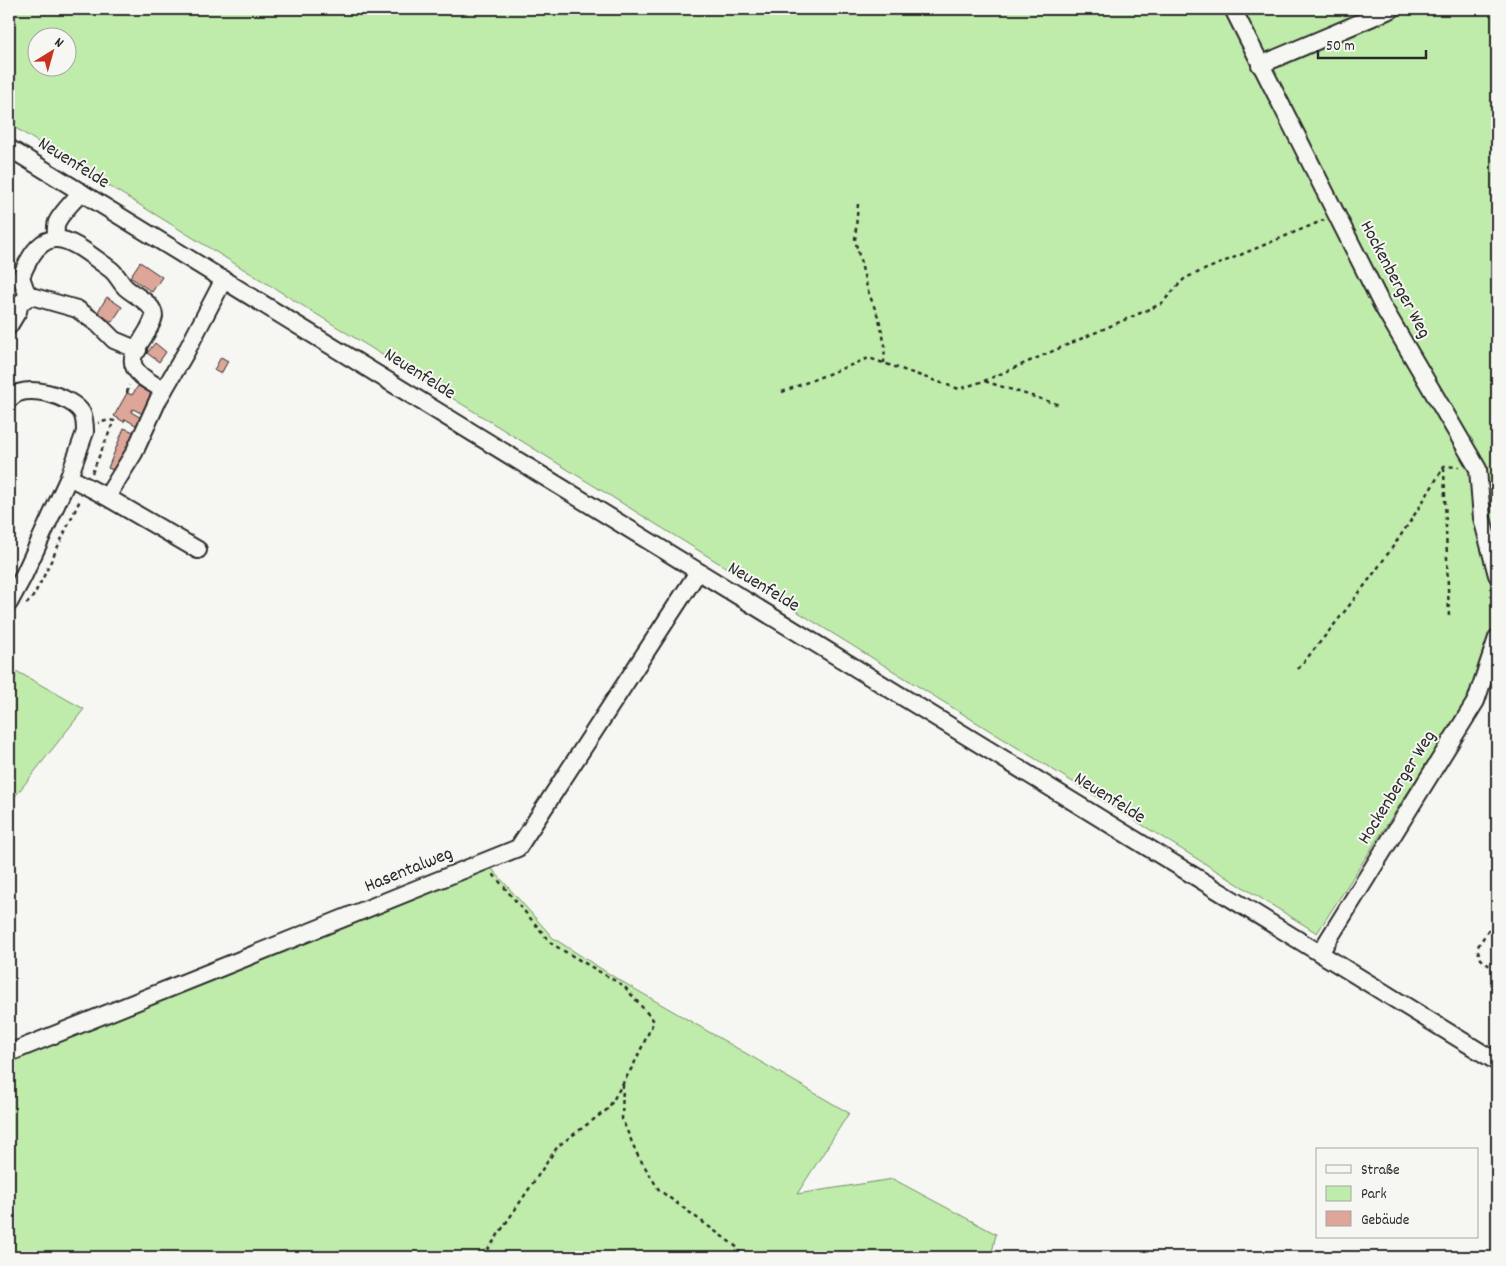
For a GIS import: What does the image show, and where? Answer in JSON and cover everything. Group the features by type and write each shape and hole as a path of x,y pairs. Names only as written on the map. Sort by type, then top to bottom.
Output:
{"street":[{"name":"Hockenberger Weg","path":"1233,9 1382,305 1478,469 1482,518 1497,575"},
{"path":"1260,65 1392,9"},
{"name":"Neuenfelde","path":"9,148 1497,1062"},
{"path":"56,239 56,223 81,192"},
{"path":"138,350 114,340 98,324 77,309 30,296 21,277 29,258 44,242 56,239 66,240 116,273 127,288 152,310 154,317 138,350 133,359 134,367 144,378 164,390"},
{"path":"105,496 108,496 134,453 164,390 224,279"},
{"path":"9,326 18,311 20,303 30,296"},
{"path":"9,400 20,391 32,389 48,393 75,406 82,413 86,425 86,432 69,477 23,577 17,604"},
{"path":"69,477 198,550"},
{"name":"Hasentalweg","path":"9,1053 518,848 698,572"},
{"name":"Hockenberger Weg","path":"1320,953 1476,701 1497,638"}],"path":[{"path":"858,204 855,240 868,291 879,319 885,345 884,363"},
{"path":"782,392 869,358 959,389 1161,304 1185,278 1329,218 1335,212"},
{"path":"984,380 1060,405"},
{"path":"1444,466 1478,469"},
{"path":"1444,466 1449,617"},
{"path":"1298,669 1382,563 1432,488 1444,466"},
{"path":"17,604 31,600 86,487"},
{"path":"484,863 552,944 624,986 654,1021 622,1085 622,1119 637,1154 659,1190 738,1248 742,1257"},
{"path":"1497,916 1477,948 1481,958 1497,972"},
{"path":"483,1257 558,1146 608,1109 634,1064"}],"green space":[{"path":"14,9 1497,9 1497,616 1468,699 1317,933 9,124 9,19"},
{"path":"9,667 84,709 9,804"},
{"path":"486,862 553,938 614,977 849,1113 797,1194 893,1179 996,1234 991,1257 9,1257 9,1062"}],"building":[{"path":"140,262 162,277 152,292 130,277"},
{"path":"107,297 122,307 112,322 97,313"},
{"path":"155,343 166,352 159,362 147,353"},
{"path":"221,357 228,361 221,374 214,370"},
{"path":"138,386 154,395 143,414 133,409 131,412 143,419 139,427 125,419 124,422 114,416 127,393 132,395"},
{"path":"124,428 134,432 118,472 108,468"}]}
